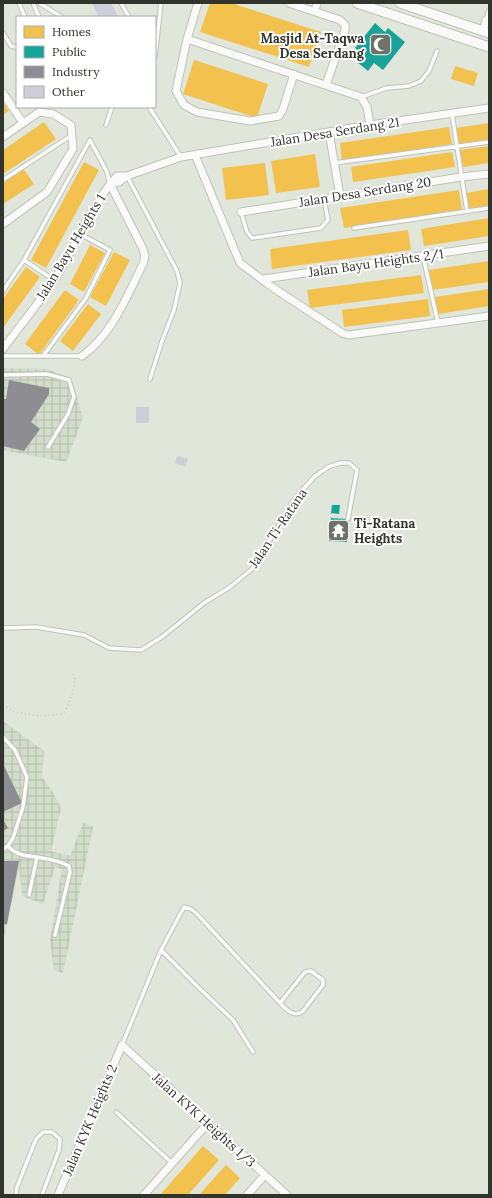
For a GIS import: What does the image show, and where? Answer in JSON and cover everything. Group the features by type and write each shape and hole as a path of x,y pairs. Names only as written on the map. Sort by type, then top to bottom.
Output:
{"street":[{"path":"198,3 187,39 176,91 184,105 197,112 250,121 279,116 283,109 294,74"},
{"path":"289,3 340,20 345,25 345,30 326,85"},
{"path":"315,11 317,3"},
{"path":"357,3 489,47"},
{"path":"400,3 486,32 488,20"},
{"path":"187,39 361,97 367,107 370,125"},
{"path":"3,93 23,123"},
{"name":"Jalan Desa Serdang 21","path":"110,184 117,176 127,176 180,157 370,125 489,108"},
{"path":"3,137 39,112 53,114 71,125 73,148 47,192 3,224"},
{"path":"329,132 340,196"},
{"path":"195,155 240,263 264,279 272,287 342,333 349,335 489,316"},
{"name":"Jalan Desa Serdang 20","path":"241,212 461,177 489,174"},
{"path":"82,356 93,347 116,316 143,264 145,256 143,249 110,184"},
{"name":"Jalan Bayu Heights 1","path":"3,349 54,280 98,202 110,184"},
{"name":"Jalan Bayu Heights 2/1","path":"264,279 489,246"},
{"name":"Jalan KYK Heights 1/3","path":"122,1045 287,1195"},
{"name":"Jalan KYK Heights 2","path":"58,1195 122,1045"},
{"path":"144,1195 208,1123"},
{"path":"247,1195 265,1175"}],"lane":[{"path":"18,3 24,16"},
{"path":"33,3 39,16"},
{"path":"39,3 60,16"},
{"path":"122,3 128,16"},
{"path":"156,48 161,3"},
{"path":"488,20 489,10"},
{"path":"3,33 11,46 16,46"},
{"path":"361,97 387,88 409,86 421,81 429,71 437,51"},
{"path":"106,126 112,108"},
{"path":"150,108 180,157"},
{"path":"452,114 467,211"},
{"path":"3,180 72,134"},
{"path":"3,291 24,260 90,140 107,172 110,184"},
{"path":"335,163 489,142"},
{"path":"127,176 177,271 180,283 174,310 162,341 150,380"},
{"path":"241,212 247,232 252,238 321,228 328,220 324,199"},
{"path":"354,228 489,208"},
{"path":"43,356 86,298 110,250 80,234"},
{"path":"423,256 438,323"},
{"path":"24,260 54,280"},
{"path":"3,356 82,356"},
{"path":"3,375 47,374 68,380 74,397 68,414 48,447"},
{"path":"3,379 8,375"},
{"name":"Jalan Ti-Ratana","path":"3,628 36,627 84,634 109,648 142,650 204,603 230,587 253,568 293,501 314,477 328,466 340,463 349,463 357,470 348,519"},
{"path":"3,737 15,750 26,777 23,807 13,838 8,846 3,849"},
{"path":"8,846 13,852 52,859 69,866 70,872 56,935"},
{"path":"29,895 37,857"},
{"path":"122,1045 161,950 184,907 187,907 196,913 280,1003 288,1011 294,1014 299,1013 323,985 323,980 311,971 305,972 280,1003"},
{"path":"161,950 234,1020 253,1052"},
{"path":"116,1112 172,1163"},
{"path":"16,1195 17,1187 36,1139 42,1132 52,1132 60,1139 59,1150 42,1195"}],"path":[{"path":"332,513 331,518 348,519"},
{"path":"3,705 15,712 31,715 38,716 63,714 70,703 74,692 75,677 71,672"}],"shaded area":[{"path":"3,368 46,369 71,378 83,418 66,462 3,450"},
{"path":"3,721 44,751 42,777 53,792 61,808 51,851 70,856 83,823 93,827 63,973 54,970 50,941 62,869 55,867 43,904 22,896 19,866 3,942"}],"building: Homes":[{"path":"210,3 231,3 321,32 309,67 200,32"},
{"path":"194,60 268,84 257,118 183,94"},
{"path":"455,66 478,73 474,86 451,79"},
{"path":"3,102 9,111 3,115"},
{"path":"44,122 56,139 3,174 3,150"},
{"path":"489,123 489,140 458,145 456,128"},
{"path":"449,127 452,144 342,161 340,143"},
{"path":"489,146 489,163 463,167 460,150"},
{"path":"452,152 455,167 353,182 351,167"},
{"path":"315,154 320,187 276,193 271,161"},
{"path":"84,162 99,170 46,268 31,260"},
{"path":"265,163 269,195 226,200 222,168"},
{"path":"23,168 34,184 3,204 3,181"},
{"path":"489,189 489,207 469,210 466,193"},
{"path":"459,190 462,211 344,228 340,208"},
{"path":"489,218 489,236 424,246 421,229"},
{"path":"408,230 411,250 272,269 270,249"},
{"path":"90,245 105,253 84,292 70,284"},
{"path":"114,252 130,260 106,306 90,297"},
{"path":"489,261 489,282 432,290 429,270"},
{"path":"26,267 40,277 3,328 3,299"},
{"path":"421,275 424,293 310,308 307,290"},
{"path":"489,289 489,306 438,314 435,297"},
{"path":"65,290 79,300 39,355 25,344"},
{"path":"428,299 430,316 344,327 342,310"},
{"path":"88,304 101,314 73,351 60,341"},
{"path":"203,1146 219,1160 188,1195 160,1195"},
{"path":"226,1165 240,1178 225,1195 199,1195"}],"building: Public":[{"name":"Masjid At-Taqwa Desa Serdang","path":"375,23 385,32 388,28 405,42 383,70 374,63 368,71 357,62 363,54 355,48"},
{"path":"332,505 340,505 339,514 331,513"},
{"name":"Ti-Ratana Heights","path":"331,518 348,519 347,542 329,541"}],"building: Industry":[{"path":"9,380 49,388 49,394 31,422 40,429 24,451 3,446 3,399 6,399"},
{"path":"3,764 22,803 3,812"},
{"path":"3,820 8,828 3,831"},
{"path":"3,861 19,861 7,924 4,924 4,927"}],"building: Other":[{"path":"92,3 111,3 118,16 98,16"},
{"path":"136,407 149,407 149,423 136,423"},
{"path":"177,456 188,459 185,467 175,463"}],"place":[{"name":"Masjid At-Taqwa Desa Serdang","path":"380,45"},
{"name":"Ti-Ratana Heights","path":"339,530"}]}
